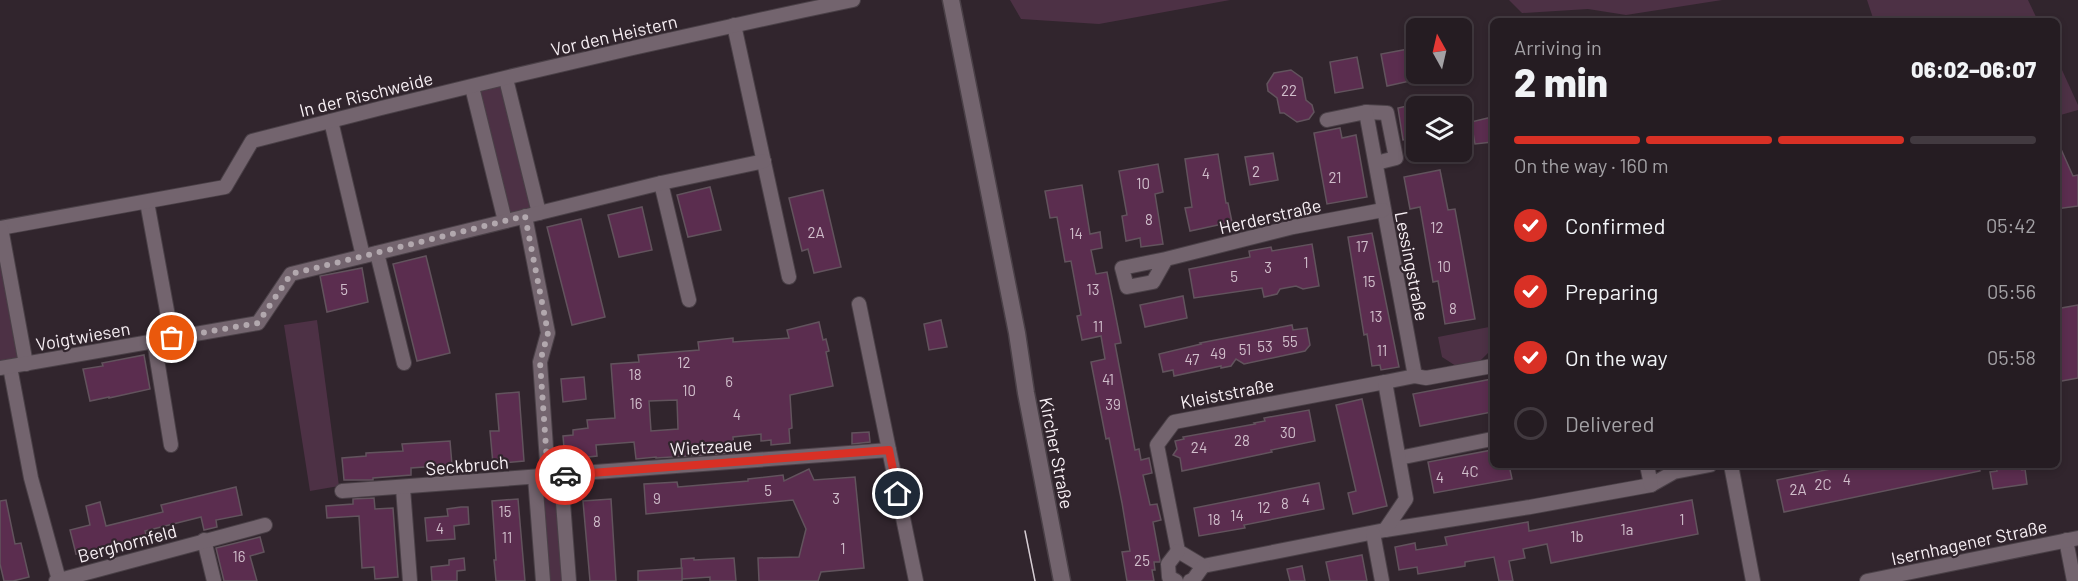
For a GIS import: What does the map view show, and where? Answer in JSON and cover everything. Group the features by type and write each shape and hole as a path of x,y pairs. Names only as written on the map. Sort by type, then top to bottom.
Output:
{"main road":[{"name":"Kircher Straße","path":"951,0 1017,333 1028,404 1062,581"}],"street":[{"name":"Vor den Heistern","path":"489,83 734,25 853,0"},
{"path":"734,25 789,277"},
{"path":"506,79 532,214 548,333 540,362 548,476 543,581"},
{"name":"In der Rischweide","path":"147,202 225,187 252,141 489,83"},
{"path":"472,87 505,221"},
{"path":"1327,120 1366,112 1387,113 1396,158 1376,163"},
{"name":"Lessingstraße","path":"1366,112 1414,376"},
{"path":"330,121 404,363"},
{"path":"370,255 661,183 764,161"},
{"path":"661,183 689,300"},
{"path":"26,364 1,228 147,202 172,338"},
{"name":"Herderstraße","path":"1166,259 1293,227 1383,210"},
{"name":"Voigtwiesen","path":"5,367 258,323 291,274 370,255"},
{"path":"859,304 916,581"},
{"path":"154,341 171,445"},
{"path":"1382,581 1379,531 1406,499 1385,382 1414,376 1426,378 1490,366"},
{"path":"5,367 58,580"},
{"name":"Kleiststraße","path":"1178,550 1157,445 1173,422 1385,382"},
{"path":"1399,458 1490,439"},
{"name":"Wietzeaue","path":"548,476 889,450"},
{"path":"1648,468 1651,485"},
{"path":"1190,581 1203,566 1379,531 1651,485 1674,472 1695,468"},
{"path":"1732,468 1753,581"},
{"path":"548,476 570,581"},
{"name":"Seckbruch","path":"342,491 548,476"},
{"name":"Seckbruch","path":"403,488 410,581"},
{"name":"Berghornfeld","path":"58,580 79,578 204,540 265,525"},
{"path":"2072,539 2074,581"},
{"name":"Isernhagener Straße","path":"1867,581 1913,576 2072,539"},
{"name":"Berghornfeld","path":"204,540 214,581"},
{"path":"1176,581 1169,577 1167,564 1178,550 1203,566"}],"shaded area":[{"path":"1010,0 1230,0 1099,24 1021,19"},
{"path":"1509,0 1722,0 1626,15 1588,9 1522,13"},
{"path":"1867,0 2028,0 2037,18 1873,18"},
{"path":"2060,66 2078,105 2078,110 2060,115"},
{"path":"504,83 535,211 507,217 476,90"},
{"path":"0,240 23,361 0,365"},
{"path":"317,320 339,486 310,491 284,325"},
{"path":"1489,327 1490,351 1479,362 1456,366 1442,357 1438,337"},
{"path":"558,479 566,581 547,581 538,481"}],"building":[{"path":"1406,49 1406,82 1387,86 1381,54"},
{"path":"1357,57 1363,88 1335,93 1330,62"},
{"path":"1291,70 1302,78 1306,100 1312,105 1314,112 1309,119 1297,122 1284,113 1280,113 1277,98 1268,91 1267,84 1274,73"},
{"path":"1406,106 1406,140 1403,140 1398,108"},
{"path":"1490,117 1490,142 1475,144 1472,122"},
{"path":"1340,128 1342,138 1356,135 1367,197 1327,204 1314,133"},
{"path":"2060,147 2073,176 2078,175 2078,206 2060,208"},
{"path":"1273,153 1278,180 1250,185 1245,157"},
{"path":"1218,154 1226,203 1228,203 1232,222 1190,231 1185,208 1192,207 1185,159"},
{"path":"1158,164 1163,192 1155,194 1163,244 1141,247 1140,238 1126,241 1122,216 1127,215 1119,171"},
{"path":"1440,170 1448,210 1455,209 1475,319 1445,324 1438,281 1433,282 1420,207 1410,209 1404,177"},
{"path":"1082,185 1090,234 1100,232 1102,248 1091,250 1096,274 1107,272 1121,343 1115,344 1135,450 1139,449 1141,460 1149,458 1152,473 1143,475 1150,505 1157,504 1161,520 1153,522 1160,560 1160,562 1154,562 1155,570 1152,570 1154,581 1127,581 1122,552 1130,551 1109,438 1106,439 1091,362 1105,359 1101,336 1082,340 1077,316 1081,315 1071,261 1065,262 1057,217 1050,218 1045,191"},
{"path":"710,187 721,230 688,237 677,195"},
{"path":"823,190 841,267 814,273 808,249 802,251 789,198"},
{"path":"642,207 652,250 619,257 608,215"},
{"path":"581,219 605,317 572,325 547,227"},
{"path":"1372,233 1399,367 1381,370 1380,365 1372,366 1367,334 1364,335 1348,237"},
{"path":"1312,244 1319,286 1280,289 1277,294 1264,297 1262,288 1194,298 1189,269 1250,257 1249,251 1271,247 1272,251"},
{"path":"426,256 450,353 417,361 393,264"},
{"path":"362,268 368,302 327,312 320,276"},
{"path":"1183,296 1187,318 1145,327 1140,305"},
{"path":"2078,305 2078,378 2060,381 2060,308"},
{"path":"941,320 947,347 929,350 924,324"},
{"path":"819,322 823,340 826,339 829,351 826,352 833,386 790,395 792,428 789,429 790,443 771,445 771,440 761,441 761,434 733,437 734,453 636,459 634,442 596,445 597,456 571,459 570,448 564,448 563,436 573,435 573,430 588,428 587,420 615,418 611,364 639,362 638,355 699,350 698,342 733,338 733,342 789,338 787,330","holes":["677,400 678,429 651,431 649,401"]},
{"path":"1292,325 1293,330 1307,328 1310,345 1305,351 1244,364 1236,359 1231,366 1174,376 1173,370 1163,372 1159,354 1200,343"},
{"path":"144,355 150,389 90,401 83,369"},
{"path":"584,377 586,399 563,402 561,379"},
{"path":"1490,379 1490,412 1420,426 1413,394"},
{"path":"519,392 524,461 493,464 490,431 499,431 496,394"},
{"path":"1362,399 1387,506 1353,514 1348,493 1356,491 1336,405"},
{"path":"1309,410 1315,441 1182,471 1180,458 1173,455 1177,449 1175,441 1184,439 1183,437 1255,424 1265,421 1264,418"},
{"path":"869,432 870,442 852,444 852,433"},
{"path":"450,441 452,465 411,468 411,475 373,478 373,480 344,480 342,458 366,456 366,453 403,451 402,444"},
{"path":"1490,450 1490,468 1510,468 1512,479 1434,493 1428,462"},
{"path":"1835,468 1980,468 1980,471 1784,512 1777,480"},
{"path":"1996,468 2025,469 2027,484 1993,489 1990,472 1997,471"},
{"path":"809,469 814,480 855,477 864,568 821,572 818,581 759,581 758,558 799,557 806,529 793,500 646,514 644,484 677,482 678,487 748,481 748,479 783,475 784,481"},
{"path":"1319,483 1324,509 1244,525 1245,528 1199,536 1194,508"},
{"path":"236,487 242,515 216,520 217,527 204,530 201,517 145,531 147,538 76,554 70,530 90,525 86,506 100,502 106,526 163,512 161,505"},
{"path":"374,498 375,509 393,508 398,577 375,579 374,567 362,568 359,516 327,518 326,506 353,504 353,499"},
{"path":"518,499 525,581 496,581 492,501"},
{"path":"611,499 616,581 590,581 583,501"},
{"path":"6,500 15,544 21,543 29,577 13,581 4,581 0,564 0,501"},
{"path":"1692,500 1698,534 1551,563 1547,544 1523,549 1525,558 1509,561 1513,581 1499,581 1494,557 1465,562 1465,566 1418,574 1417,567 1399,570 1395,547 1415,543 1416,550 1447,545 1445,537 1528,522 1529,531"},
{"path":"468,507 469,524 454,526 455,539 427,541 425,518 448,516 447,509"},
{"path":"260,537 264,552 250,556 257,581 224,581 216,548"},
{"path":"1362,555 1367,581 1330,581 1326,562"},
{"path":"464,558 465,570 457,571 457,581 432,581 431,567 449,565 449,560"},
{"path":"694,558 694,560 734,558 736,581 710,581 710,577 682,579 681,559"},
{"path":"1302,566 1305,581 1290,581 1287,569"},
{"path":"682,568 682,581 638,581 638,571"}],"tram line":[{"path":"1025,531 1035,581"}],"way so far":[{"path":"172,338 258,323 291,274 525,216 548,333 540,362 548,476 565,475"}],"route":[{"path":"565,475 889,450 898,494"}]}
